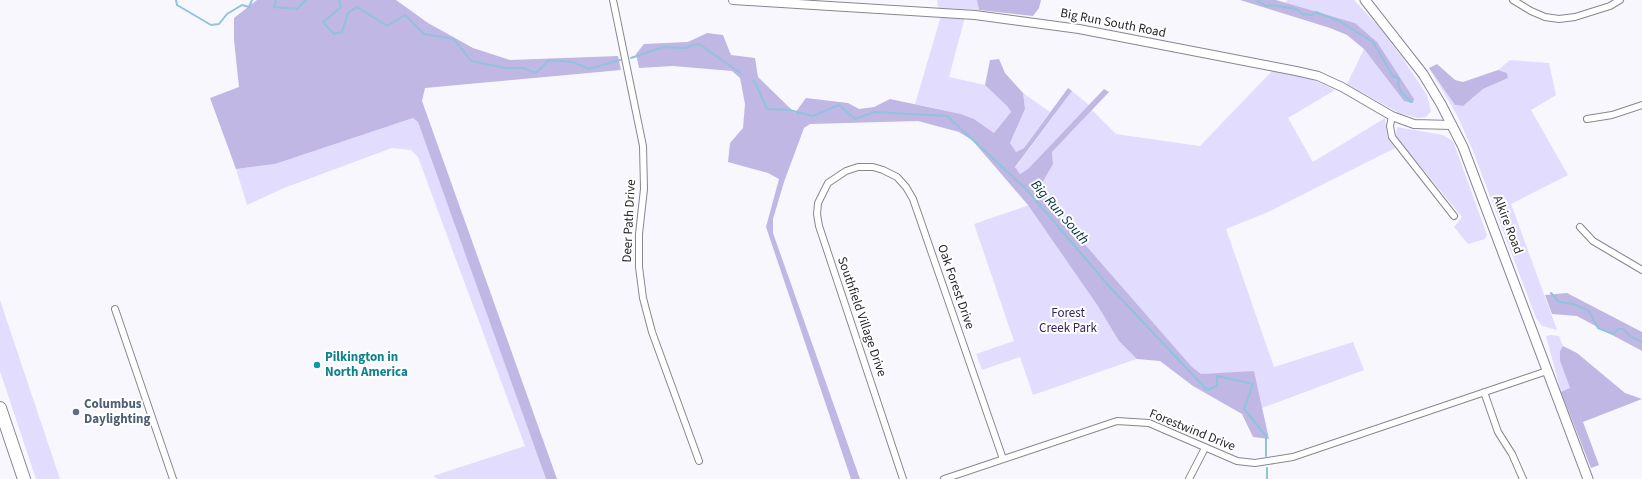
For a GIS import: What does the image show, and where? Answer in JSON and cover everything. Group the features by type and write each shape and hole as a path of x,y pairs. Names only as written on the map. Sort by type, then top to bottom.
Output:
{"highway":[{"path":"0,408 24,479"}],"main road":[{"name":"Alkire Road","path":"1365,0 1423,74 1452,125 1473,172 1588,479"}],"street":[{"name":"Deer Path Drive","path":"613,0 642,146 644,189 638,234 639,267 643,298 652,332 699,461"},
{"name":"Big Run South Road","path":"733,0 975,15 1072,28 1318,76 1342,87 1392,116 1414,124 1452,125"},
{"path":"1513,0 1531,11 1545,17 1559,19 1575,17 1610,6 1620,0"},
{"path":"1587,119 1641,107"},
{"path":"1392,116 1390,126 1392,137 1454,216"},
{"name":"Oak Forest Drive","path":"846,171 865,167 883,170 897,177 906,187 913,199 1003,459"},
{"name":"Southfield Village Drive","path":"846,171 828,183 822,192 817,214 819,226 903,479"},
{"path":"1580,227 1593,241 1642,270"},
{"path":"115,309 173,479"},
{"name":"Forestwind Drive","path":"944,479 1117,421 1149,423 1238,461 1256,463 1293,458 1547,370"},
{"path":"1484,392 1498,432 1512,454 1523,479"},
{"path":"1189,479 1205,448"}],"green space":[{"path":"937,0 977,0 979,10 938,8"},
{"path":"1287,0 1354,0 1378,26 1401,56 1427,95 1431,111 1426,117 1418,118 1399,113 1347,84 1364,49 1404,101 1355,23 1285,3"},
{"path":"941,16 965,17 949,77 985,85 1008,107 1011,112 994,133 974,119 961,114 915,104"},
{"path":"1510,60 1549,63 1556,95 1531,110 1568,175 1511,204 1557,330 1542,326 1536,318 1473,151 1457,115 1429,68 1455,105 1463,106 1483,89 1508,78 1507,73 1498,70"},
{"path":"1273,70 1304,76 1335,90 1288,118 1313,162 1385,118 1387,136 1395,148 1268,212 1226,229 1274,367 1353,342 1364,370 1262,408 1254,372 1201,374 1191,366 1048,202 1041,185 1053,164 1052,152 1092,110 1116,134 1200,146"},
{"path":"1072,91 1089,105 1028,169 1020,174 1015,168"},
{"path":"1023,93 1050,112 1024,148 1016,152 1010,143 1025,109"},
{"path":"413,118 418,122 546,479 438,479 433,476 525,446 418,157 411,150 392,148 284,188 247,205 236,169 275,164"},
{"path":"1397,127 1443,135 1453,141 1487,235 1485,239 1468,244 1454,227 1462,217 1402,144 1396,135"},
{"name":"Forest Creek Park","path":"1038,202 1168,348 1033,395 1020,357 982,370 976,354 1014,341 974,224"},
{"path":"0,300 60,479 36,479 0,371"},
{"path":"1546,336 1559,336 1563,346 1560,351 1560,361 1570,388 1561,392"}],"shaded area":[{"path":"257,0 396,0 428,23 473,48 510,60 618,56 621,70 425,88 422,101 557,479 546,479 418,122 413,118 275,164 236,169 210,98 239,87 234,40 234,18"},
{"path":"977,0 1041,0 1039,8 1033,16 979,10"},
{"path":"1240,0 1276,0 1355,23 1377,42 1414,99 1413,103 1404,101 1364,49 1347,35 1330,28"},
{"path":"707,33 723,35 731,55 755,58 758,77 795,113 806,98 848,103 859,109 874,107 890,99 961,114 974,119 994,133 1011,112 1008,107 985,85 990,60 999,59 1005,73 1023,93 1025,109 1010,143 1016,152 1024,148 1068,88 1072,91 1015,167 1020,174 1028,169 1104,89 1109,92 1052,152 1053,164 1041,185 1048,202 1191,366 1201,374 1254,371 1269,439 1253,437 1242,414 1193,386 1160,361 1137,359 1119,341 1098,306 1028,205 972,140 959,132 918,121 810,124 804,128 784,182 773,219 773,233 860,479 851,479 766,227 779,179 768,173 728,162 730,143 743,128 745,104 740,78 732,71 673,66 639,68 636,54 644,44 688,42"},
{"path":"1437,64 1455,80 1463,82 1498,70 1507,73 1508,78 1483,89 1463,106 1455,105 1429,68"},
{"path":"1567,293 1642,332 1642,351 1577,316 1552,314 1545,295"},
{"path":"1563,346 1577,353 1625,393 1642,399 1583,422 1599,465 1591,468 1561,392 1570,388 1560,361 1560,351"}],"waterway":[{"name":"Big Run South","path":"176,0 177,5 211,25 219,24 227,14 242,5 249,7 252,0"},
{"name":"Big Run South","path":"276,0 274,7 297,9 306,0"},
{"name":"Big Run South","path":"339,0 341,7 323,22 334,34 342,32 348,13 357,7 387,26 405,15 424,34 454,39 471,61 506,68 523,68 536,73 549,60 573,62 589,69 620,60"},
{"path":"1256,0 1266,6 1272,5 1296,9 1302,14 1311,15 1316,12 1341,22 1373,42 1393,76 1399,79 1398,84 1401,92 1411,102"},
{"name":"Big Run South","path":"631,58 663,47 684,48 699,44 742,74"},
{"name":"Big Run South","path":"753,80 767,109 789,110 813,116 839,105 855,119 874,112 947,116 1027,190 1108,285 1207,390 1217,386 1217,376 1253,384 1244,409 1266,436 1266,456"},
{"path":"1551,293 1559,302 1574,304 1589,311 1598,328 1613,334 1618,329 1623,329 1630,336 1642,342"},
{"name":"Big Run South","path":"1267,468 1267,479"}],"place":[{"name":"Pilkington in North America","path":"317,365"},
{"name":"Columbus Daylighting","path":"76,412"}]}
